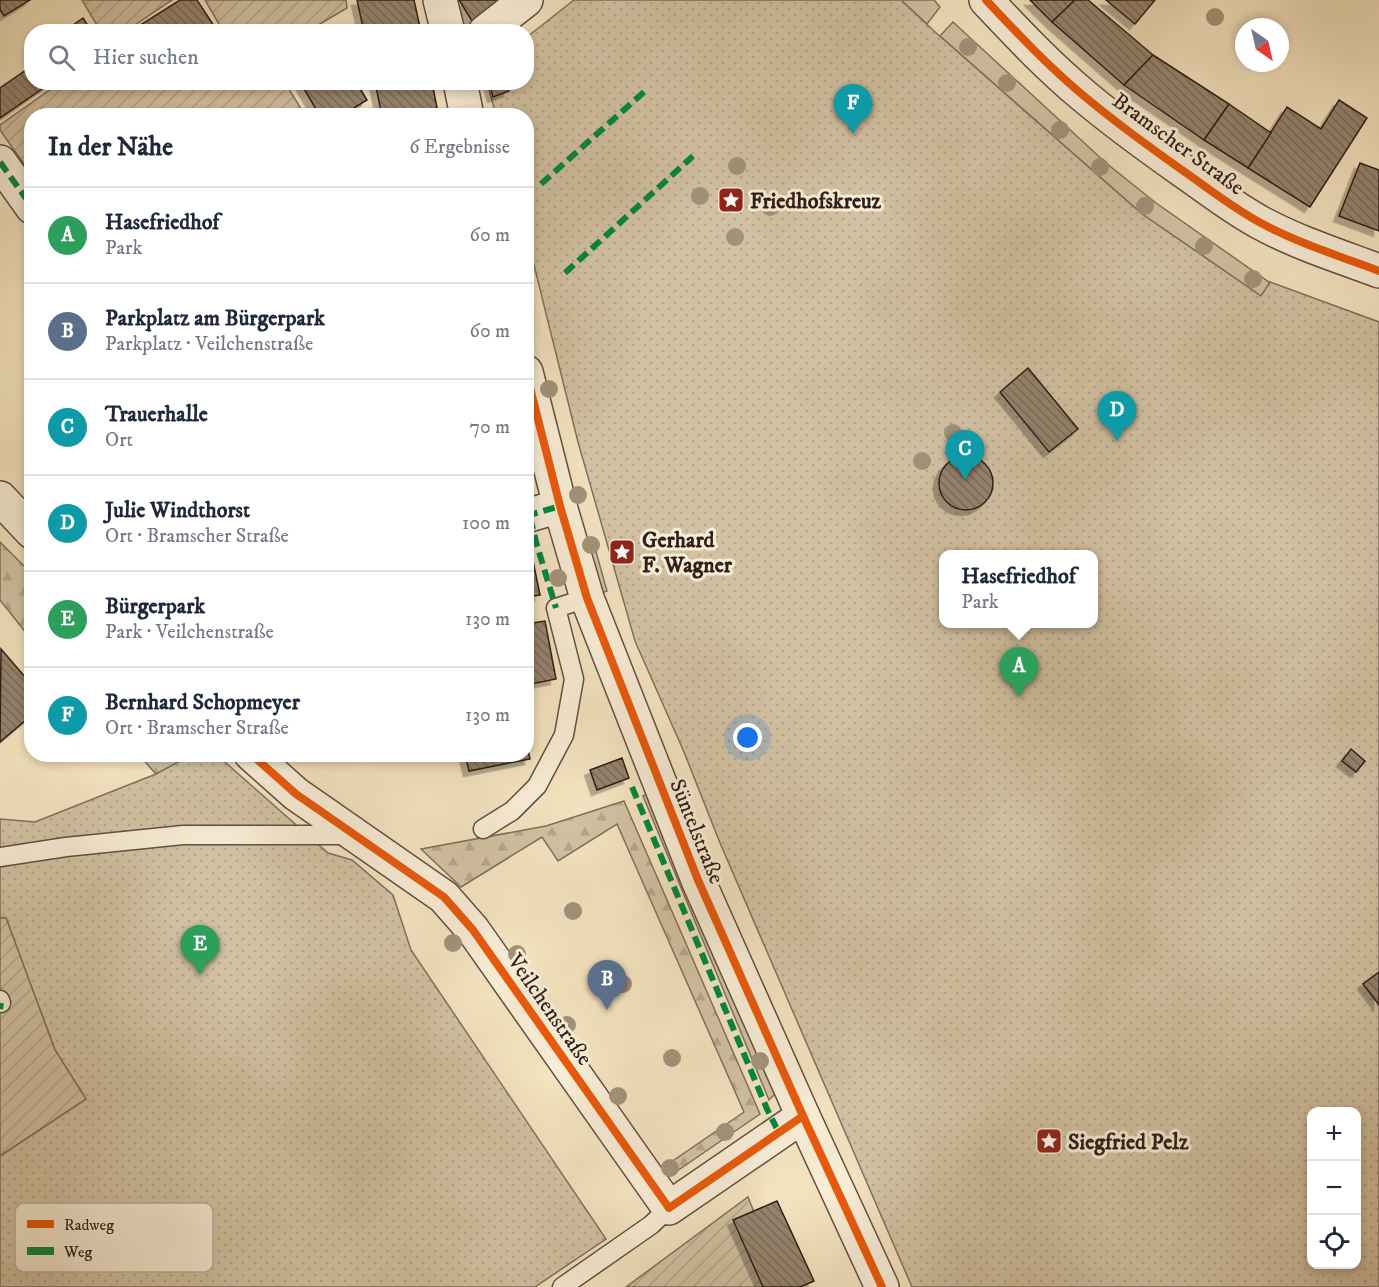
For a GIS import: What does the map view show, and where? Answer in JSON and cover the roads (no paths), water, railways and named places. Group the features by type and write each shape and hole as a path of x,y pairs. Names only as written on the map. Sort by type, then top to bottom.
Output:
{"street":[{"path":"440,0 446,24"},
{"path":"495,24 526,0"},
{"name":"Bramscher Straße","path":"986,0 1082,95 1143,143 1241,211 1306,244 1379,271"},
{"path":"462,90 465,108"},
{"path":"0,162 24,196"},
{"name":"Süntelstraße","path":"534,404 560,506 587,598 698,880 882,1287"},
{"path":"0,498 24,524"},
{"path":"534,514 560,506"},
{"name":"Veilchenstraße","path":"260,762 296,794 444,897 473,930 669,1208"},
{"path":"669,1208 803,1116"}],"lane":[{"path":"483,829 512,811 537,786 564,735 574,680 556,608 587,598"},
{"path":"0,857 66,847 183,835 356,834"},
{"path":"562,1287 651,1225 669,1208"}],"place":[{"name":"Bernhard Schopmeyer","path":"853,134"},
{"name":"Friedhofskreuz","path":"731,200"},
{"name":"Julie Windthorst","path":"1117,441"},
{"name":"Trauerhalle","path":"965,480"},
{"name":"Gerhard F. Wagner","path":"622,552"},
{"name":"Hasefriedhof","path":"1019,697"},
{"name":"Bürgerpark","path":"200,975"},
{"name":"Parkplatz am Bürgerpark","path":"607,1010"},
{"name":"Siegfried Pelz","path":"1049,1141"}]}
